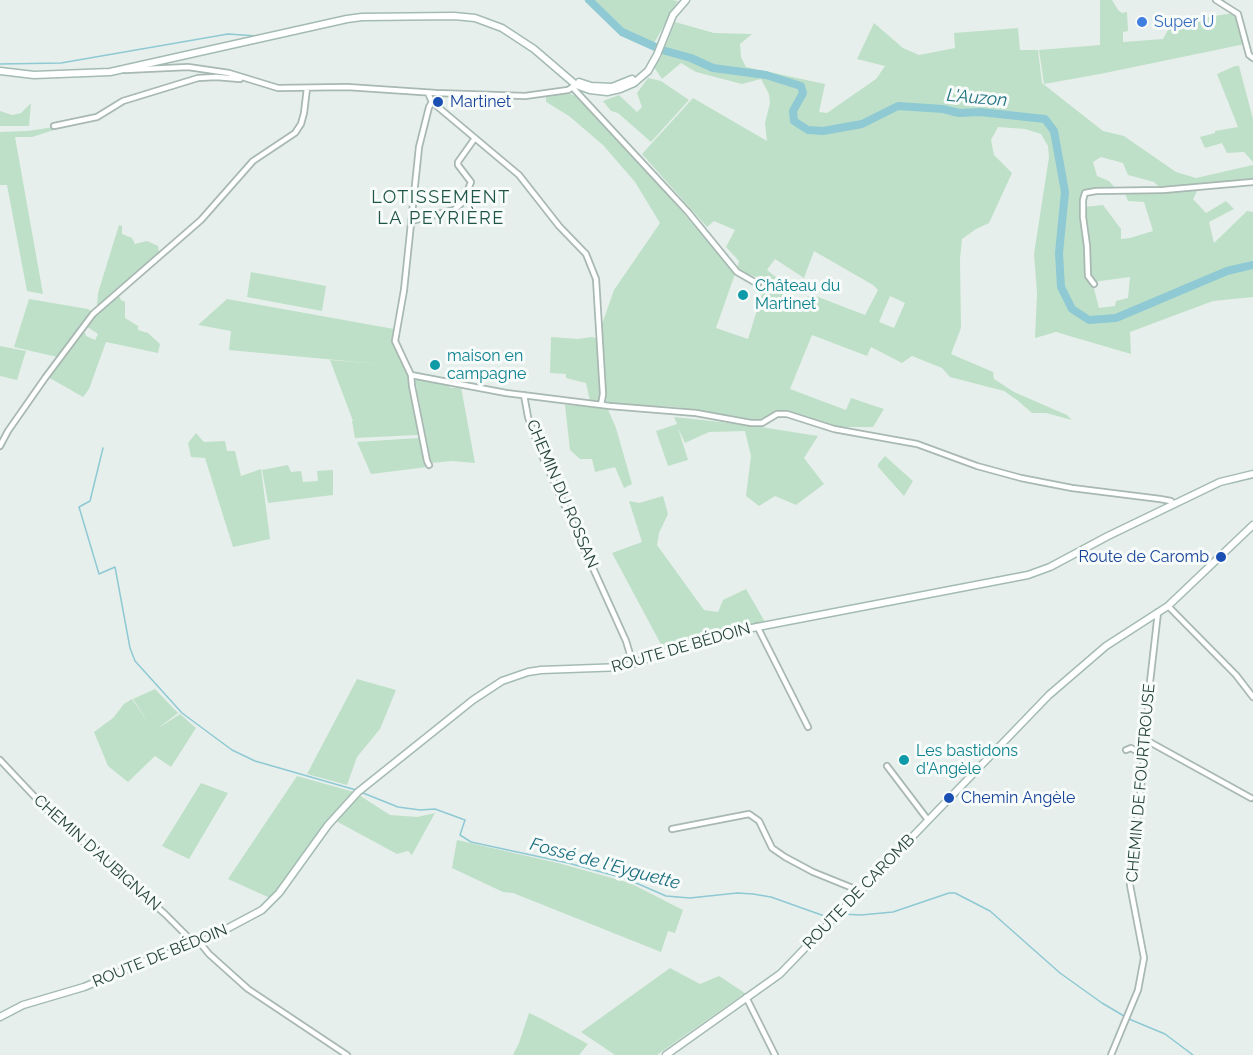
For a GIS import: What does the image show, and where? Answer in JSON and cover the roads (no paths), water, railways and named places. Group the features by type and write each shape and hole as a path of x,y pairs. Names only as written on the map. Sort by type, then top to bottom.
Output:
{"main road":[{"path":"0,71 34,75 119,70 347,19 465,16 493,24 523,41 575,85 600,92 620,89 640,79 653,62 673,15 686,0"},
{"path":"665,34 679,12 693,0"},
{"path":"575,85 612,87 638,76 653,62"},
{"path":"1236,477 1253,474"},
{"path":"1236,477 1253,478"},
{"name":"ROUTE DE BÉDOIN","path":"0,1017 23,1005 84,987 149,960 198,944 262,910 279,893 328,825 352,798 423,739 502,681 528,672 614,669 703,639 757,626 1008,580 1035,573 1220,482 1236,477"},
{"name":"ROUTE DE CAROMB","path":"666,1055 780,974 1061,683 1106,646 1168,606 1253,525"}],"street":[{"path":"1216,0 1238,14 1249,55 1253,58"},
{"path":"119,70 202,68 229,73 278,88 347,87 428,93 525,96 575,85 737,272 758,284"},
{"path":"54,126 97,117 123,101 198,78 216,76 246,79"},
{"path":"0,446 45,378 93,314 201,220 253,161 295,132 301,124 307,88"},
{"path":"428,93 432,102 519,176 585,254 596,279 603,394 601,405"},
{"path":"429,465 411,375 395,341 404,290 418,147 432,102"},
{"path":"411,221 454,210 463,202 471,182 458,162 475,138"},
{"path":"1094,284 1088,276 1083,217 1085,193 1163,190 1253,182"},
{"path":"411,375 524,395"},
{"name":"CHEMIN DU ROSSAN","path":"634,664 540,451 528,417 524,395 601,405 696,413 751,423 762,423 777,414 787,414 834,429 917,444 977,466 1021,478 1072,488 1168,500 1174,504"},
{"path":"1168,606 1236,675 1253,697"},
{"name":"CHEMIN DE FOURTROUSE","path":"1112,1055 1138,990 1144,958 1130,885 1158,612"},
{"path":"757,626 808,727"},
{"path":"1146,740 1251,798"},
{"path":"1126,750 1131,748 1144,756"},
{"name":"CHEMIN D'AUBIGNAN","path":"0,760 49,812 248,989 347,1055"},
{"path":"887,766 927,820"},
{"path":"672,829 749,814 759,821 772,848 785,857 813,872 861,891"},
{"path":"746,997 776,1055"}],"waterway":[{"name":"L'Auzon","path":"589,0 622,32 662,50 691,58 713,68 766,75 801,86 803,93 793,111 794,121 808,130 823,131 862,124 898,106 1045,119 1054,131 1065,192 1059,253 1061,287 1072,309 1089,320 1116,318 1227,271 1253,265"},
{"path":"0,64 61,63 228,34 257,36"},
{"name":"Fossé de l'Eyguette","path":"103,448 90,501 79,507 99,574 115,567 130,648 135,661 182,713 232,750 255,761 356,790"},
{"name":"Fossé de l'Eyguette","path":"363,793 398,807 420,810 435,809 465,820 460,835 471,842 568,863 627,879 666,896 690,898 737,893 753,894 771,897 830,918"},
{"name":"Fossé de l'Eyguette","path":"835,921 842,914 893,912 955,893 990,911 1060,973 1124,1016"},
{"name":"Fossé de l'Eyguette","path":"1129,1019 1165,1034 1193,1055"}],"place":[{"name":"Super U","path":"1142,22"},
{"name":"Martinet","path":"438,102"},
{"name":"Château du Martinet","path":"743,295"},
{"name":"maison en campagne","path":"435,365"},
{"name":"Route de Caromb","path":"1221,557"},
{"name":"Les bastidons d'Angèle","path":"904,760"},
{"name":"Chemin Angèle","path":"949,798"}],"district":[{"name":"LOTISSEMENT LA PEYRIÈRE","path":"441,208"}]}
